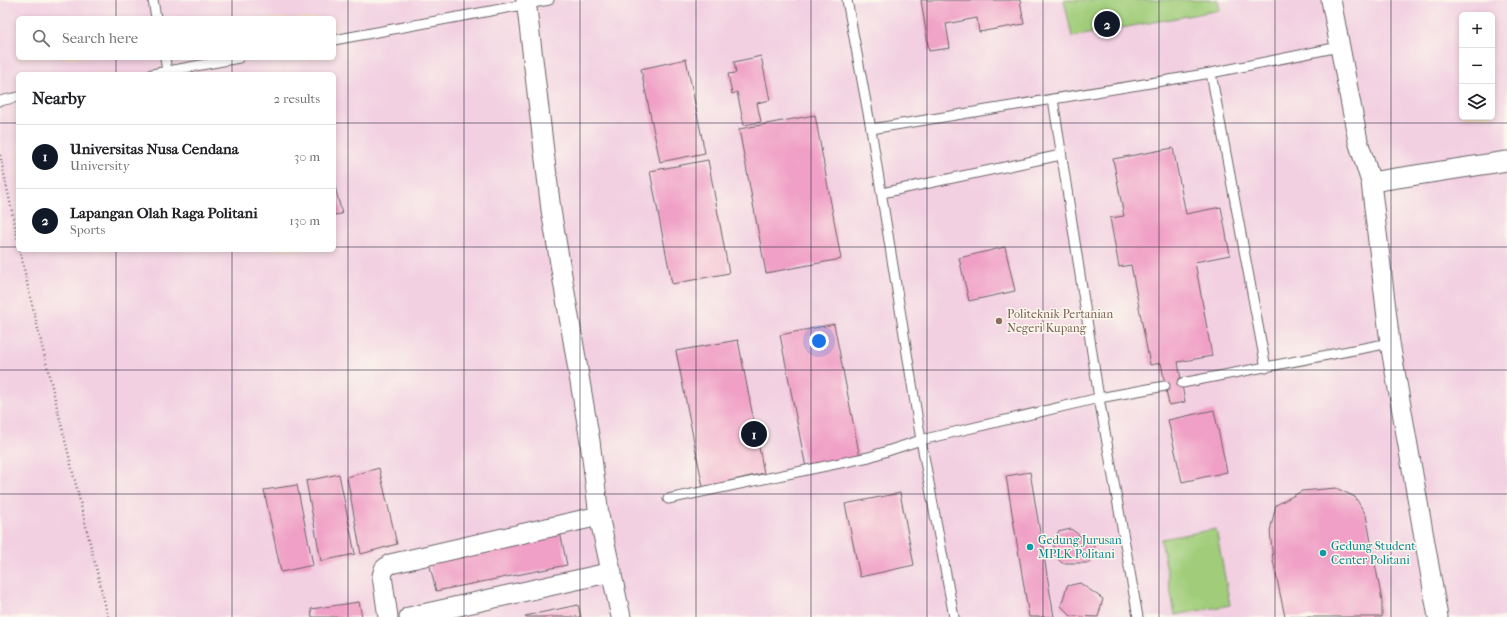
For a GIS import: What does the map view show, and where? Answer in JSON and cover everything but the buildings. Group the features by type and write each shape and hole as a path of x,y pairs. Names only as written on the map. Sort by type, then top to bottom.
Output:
{"street":[{"path":"1330,0 1358,141 1371,182 1390,343 1438,617"},
{"path":"527,2 551,210 590,441 599,516 621,617"},
{"path":"1371,182 1507,161"},
{"path":"388,617 382,576 384,569 390,564 599,516"},
{"path":"409,617 612,572"}],"lane":[{"path":"153,0 156,16"},
{"path":"336,40 527,2 549,0"},
{"path":"847,0 882,193 921,440 954,617"},
{"path":"871,129 1211,73 1339,47"},
{"path":"164,60 167,71"},
{"path":"162,72 228,60"},
{"path":"1211,73 1266,368"},
{"path":"0,101 16,98"},
{"path":"1053,99 1099,398 1138,617"},
{"path":"882,193 1061,155"},
{"path":"1182,383 1390,343"},
{"path":"668,499 868,457 921,440 1099,398 1165,386"}],"path":[{"path":"0,155 16,231"},
{"path":"20,252 108,617"}],"shaded area":[{"path":"0,0 1507,0 1507,617 0,617"}],"green space":[{"path":"1064,0 1218,0 1220,10 1072,37"},
{"path":"1216,529 1230,605 1175,615 1161,539"}],"place":[{"name":"Lapangan Olah Raga Politani","path":"1107,24"},
{"name":"Politeknik Pertanian Negeri Kupang","path":"999,321"},
{"name":"Universitas Nusa Cendana","path":"754,434"},
{"name":"Gedung Jurusan MPLK Politani","path":"1030,547"},
{"name":"Gedung Student Center Politani","path":"1323,553"}]}
